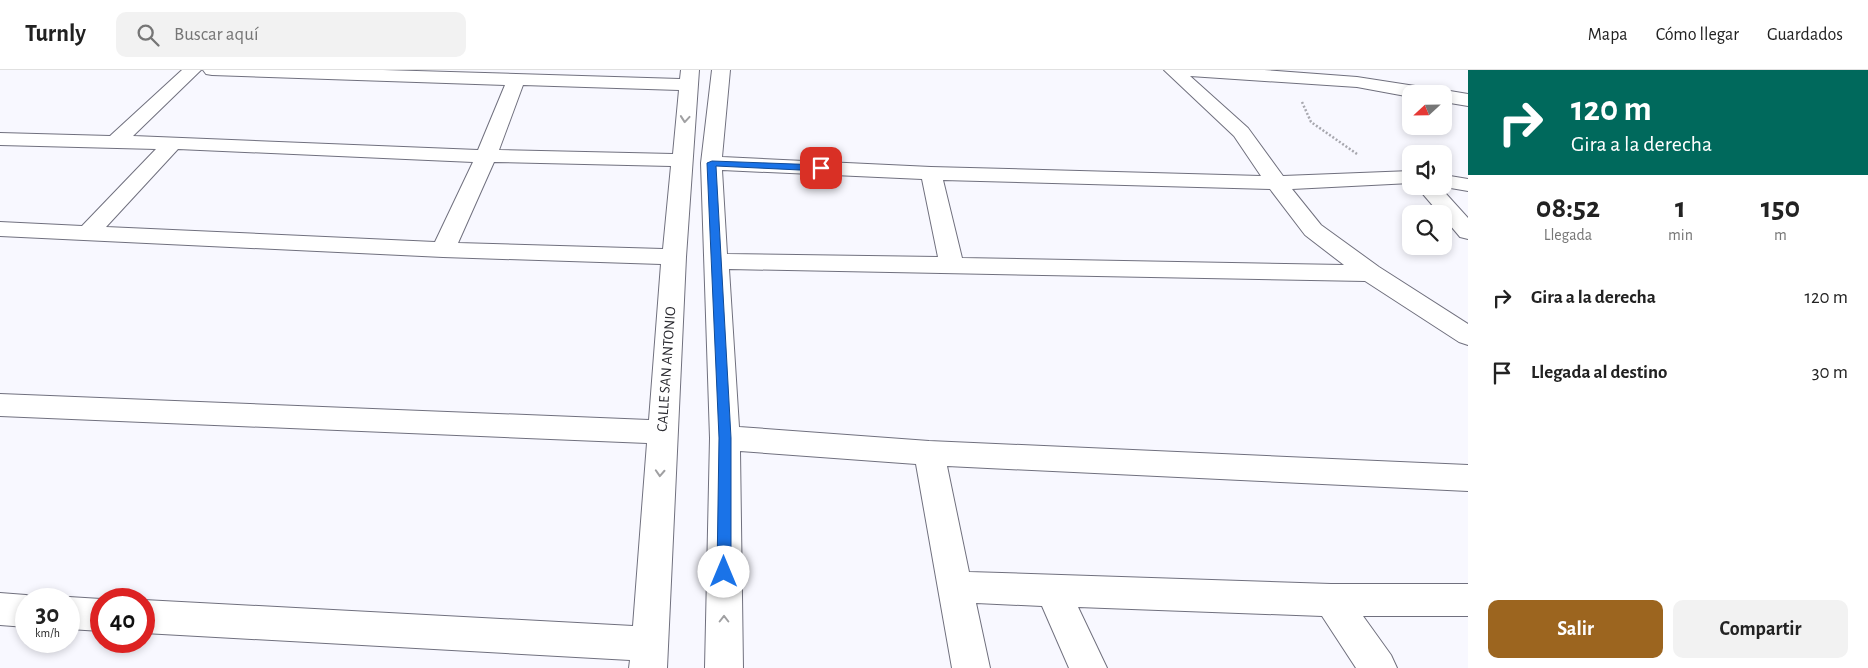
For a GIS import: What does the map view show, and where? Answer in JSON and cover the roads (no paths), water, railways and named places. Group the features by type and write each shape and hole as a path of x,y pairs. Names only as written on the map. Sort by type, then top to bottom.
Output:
{"street":[{"path":"116,141 192,70"},
{"path":"212,70 476,74 516,80 689,77"},
{"path":"721,70 712,163 725,438 724,668"},
{"path":"1173,70 1241,132 1263,161 1276,183 1313,230 1370,273 1468,336"},
{"path":"1187,70 1357,82 1402,90"},
{"name":"CALLE SAN ANTONIO","path":"649,656 674,257 689,77"},
{"path":"443,250 486,156 516,80"},
{"path":"1452,97 1468,100"},
{"path":"0,139 173,142 486,156 682,160"},
{"path":"89,232 173,142"},
{"path":"712,163 931,173 1276,183 1402,177"},
{"path":"931,173 952,265"},
{"path":"1452,182 1468,185"},
{"path":"1435,195 1468,232"},
{"path":"0,229 443,250 674,257"},
{"path":"717,261 1370,273"},
{"path":"0,405 662,432"},
{"path":"725,438 929,454 1468,478"},
{"path":"929,454 971,668"},
{"path":"954,587 1053,592 1332,600 1468,600"},
{"path":"1053,592 1088,668"},
{"path":"1332,600 1378,668"},
{"path":"0,609 15,610"},
{"path":"155,618 649,656"}]}
